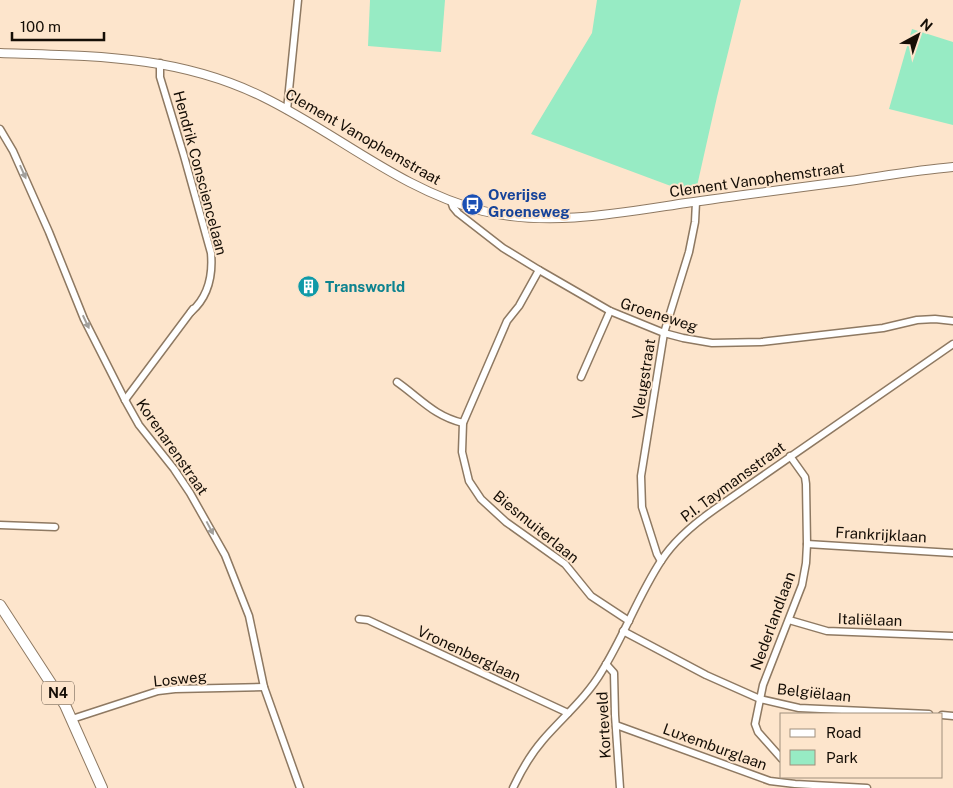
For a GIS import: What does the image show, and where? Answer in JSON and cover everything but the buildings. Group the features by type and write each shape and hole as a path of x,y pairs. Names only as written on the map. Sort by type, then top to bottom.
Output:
{"main road":[{"name":"N4","path":"0,605 59,694 102,788"}],"street":[{"path":"287,110 298,0"},
{"name":"Clement Vanophemstraat","path":"0,53 111,57 160,63 192,70 227,81 264,97 418,187 451,202 484,211 522,218 555,218 696,202 953,167"},
{"name":"Hendrik Consciencelaan","path":"125,400 207,289 212,269 211,253 160,77 160,63"},
{"name":"Korenarenstraat","path":"0,129 13,151 49,232 84,319 125,400 139,425 185,485 207,521 224,555 249,616 264,686 300,788"},
{"name":"Groeneweg","path":"451,202 458,213 503,248 610,311 664,333 706,342 761,342 883,328 917,320 953,320"},
{"name":"Vleugstraat","path":"661,561 642,507 641,476 664,333 689,252 695,222 696,202"},
{"name":"Biesmuiterlaan","path":"539,270 519,306 507,321 463,424 462,452 469,481 481,499 506,522 566,564 591,596 629,621"},
{"path":"581,377 610,311"},
{"name":"P.I. Taymansstraat","path":"513,788 529,758 542,740 582,699 602,672 661,561 682,535 695,523 790,456 953,344"},
{"path":"397,382 435,413 463,424"},
{"name":"Nederlandlaan","path":"780,757 758,732 755,724 763,685 802,585 806,563 805,478 790,456"},
{"path":"0,525 55,527"},
{"name":"Frankrijklaan","path":"807,544 953,553"},
{"name":"Vronenberglaan","path":"359,619 368,620 568,713"},
{"name":"Italiëlaan","path":"789,620 827,631 953,636"},
{"name":"Belgiëlaan","path":"623,632 706,675 760,699 799,708 907,713"},
{"name":"Korteveld","path":"606,664 614,673 620,788"},
{"name":"Losweg","path":"72,719 158,691 264,686"},
{"name":"Luxemburglaan","path":"616,725 770,781 783,780 867,788"}],"green space":[{"path":"370,0 445,0 441,52 368,46"},
{"path":"597,0 741,0 695,195 531,134 592,33"},
{"path":"912,29 953,42 953,125 889,109"}],"place":[{"name":"Overijse Groeneweg","path":"472,204"},
{"name":"Transworld","path":"309,287"}]}
